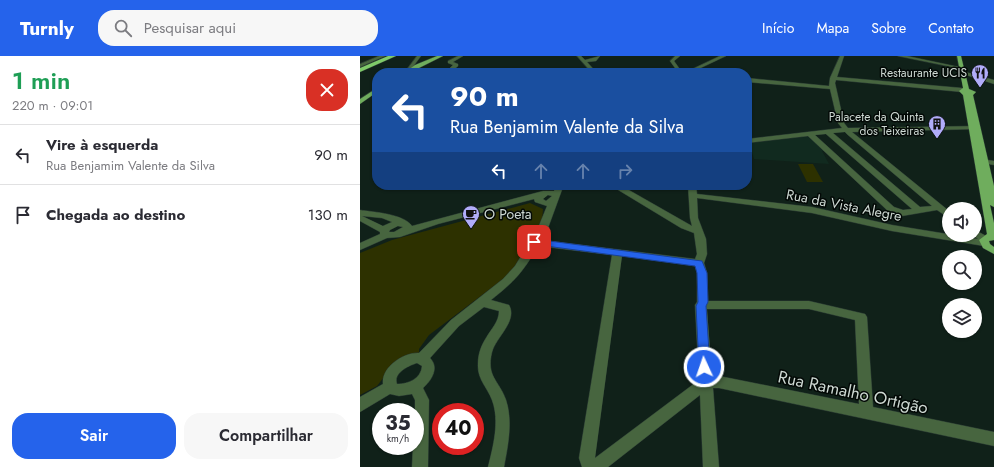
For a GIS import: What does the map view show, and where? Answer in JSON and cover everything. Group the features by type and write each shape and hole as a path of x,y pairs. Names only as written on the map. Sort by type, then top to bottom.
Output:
{"highway":[{"path":"360,68 389,56"},
{"path":"360,68 393,56"}],"main road":[{"path":"411,68 436,56"},
{"path":"411,68 441,56"},
{"path":"959,56 974,127 989,239 994,252"},
{"path":"360,104 372,94"},
{"path":"360,104 372,97"},
{"path":"974,127 985,161 994,204"}],"street":[{"path":"360,68 383,56"},
{"path":"411,68 419,56"},
{"path":"453,68 456,65 450,62 461,56"},
{"path":"576,56 587,68"},
{"path":"579,56 590,68"},
{"path":"584,61 594,60 598,56"},
{"path":"677,68 672,61 678,56"},
{"path":"697,68 724,56"},
{"path":"842,56 833,78 832,88 841,123 847,130 942,209"},
{"path":"900,56 962,70 994,82"},
{"path":"833,78 966,91"},
{"path":"752,80 832,88"},
{"path":"752,140 847,130 974,127"},
{"path":"828,132 918,210"},
{"path":"810,134 891,209 902,213 939,207"},
{"path":"985,161 994,163"},
{"path":"623,190 684,226 698,231"},
{"path":"692,190 694,218 701,239 702,254 698,263 696,274 698,302 701,306 711,467"},
{"path":"698,190 700,219 698,231"},
{"path":"360,218 381,227 385,232 400,233 435,222 524,200 550,196 543,228 519,269 507,282 450,328 422,359 410,360 398,366 390,377 391,386 393,389 403,390 415,386 421,382 428,372 428,364 422,359"},
{"name":"Rua da Vista Alegre","path":"699,196 812,210 892,228 989,239"},
{"path":"360,213 383,216 403,223 406,229 400,233"},
{"path":"360,247 385,232 393,224 435,222"},
{"path":"534,242 617,254 698,263"},
{"path":"590,467 587,458 617,254"},
{"path":"482,302 505,308 506,316 500,328 486,348 484,368 498,399 502,420 500,449 496,467"},
{"path":"701,306 809,305 861,317 866,413"},
{"name":"Rua Ramalho Ortigão","path":"705,383 719,382 994,439"},
{"path":"595,467 705,383"},
{"path":"360,405 391,386"},
{"path":"415,386 422,400 420,467"}],"shaded area":[{"path":"809,136 825,150 822,151 829,164 754,159 752,153 752,143"}],"green space":[{"path":"798,164 813,164 823,182 807,182"},
{"path":"530,203 543,209 542,222 515,269 429,335 419,349 419,354 394,364 377,386 360,395 360,253 392,240"}],"place":[{"name":"Restaurante UCIS","path":"980,88"},
{"name":"Palacete da Quinta dos Teixeiras","path":"937,139"},
{"name":"O Poeta","path":"471,229"}],"route":[{"path":"534,242 617,254 698,263 702,273 703,302 701,306 704,367"}]}
